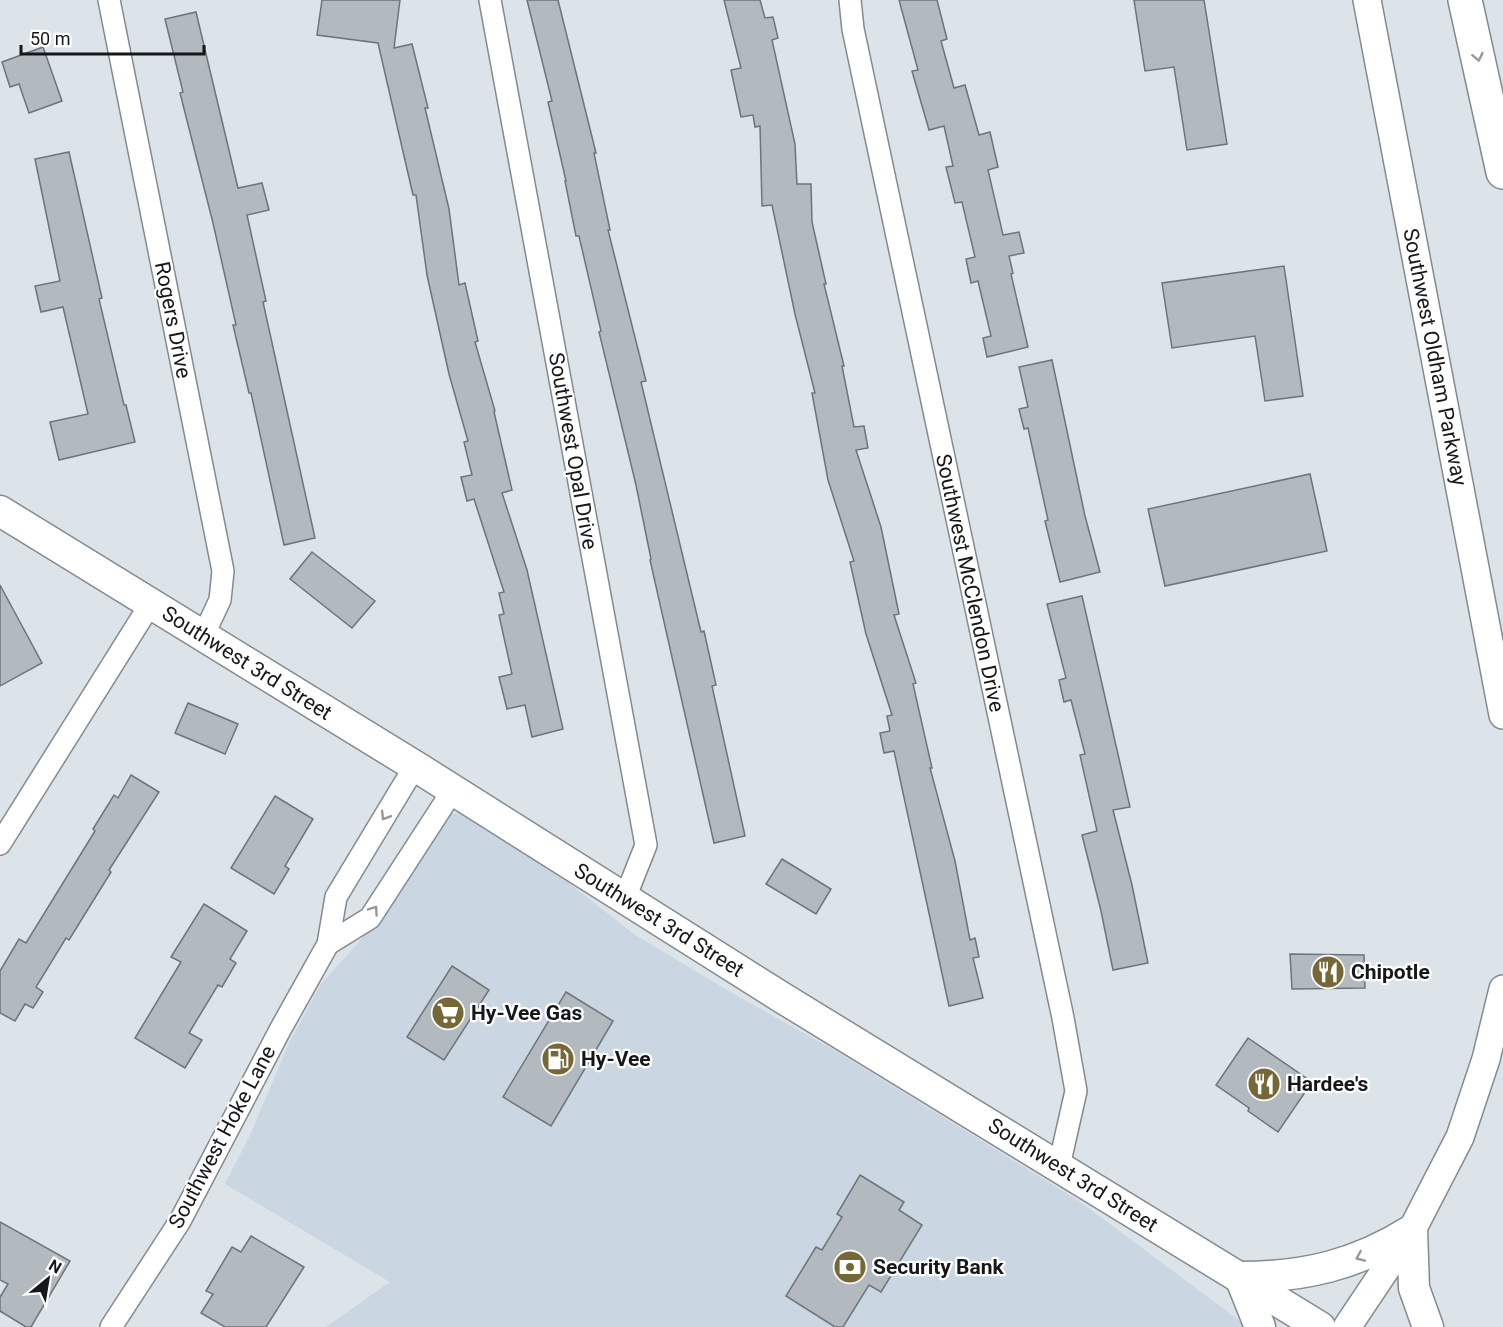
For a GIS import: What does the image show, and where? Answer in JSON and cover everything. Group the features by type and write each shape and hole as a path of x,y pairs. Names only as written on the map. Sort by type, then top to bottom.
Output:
{"highway":[{"path":"1465,0 1503,172"}],"main road":[{"name":"Southwest 3rd Street","path":"0,511 415,766 781,997 1320,1327"},
{"path":"1260,1327 1240,1277 1279,1277 1342,1263 1392,1242 1412,1230 1414,1288 1428,1327"}],"street":[{"name":"Rogers Drive","path":"109,0 223,571 220,600 203,636"},
{"name":"Southwest Opal Drive","path":"490,0 646,845 625,898"},
{"name":"Southwest McClendon Drive","path":"850,0 863,75 1063,1018 1076,1091 1059,1166"},
{"name":"Southwest Oldham Parkway","path":"1367,0 1503,715"},
{"path":"0,844 151,603"},
{"name":"Southwest Hoke Lane","path":"111,1327 180,1221 280,1030 328,944 336,897 415,766"},
{"name":"Southwest Hoke Lane","path":"328,944 370,918 453,790"},
{"path":"1347,1327 1412,1230 1460,1137 1486,1059 1503,990"}],"shaded area":[{"path":"469,812 497,826 635,935 836,1051 1079,1201 1240,1321 1244,1327 326,1327 390,1282 225,1184 251,1133 289,1043 321,984 382,916 449,814"}],"building":[{"path":"322,0 400,0 394,48 412,44 428,108 425,108 449,209 459,285 465,283 478,341 475,342 495,411 512,490 502,493 527,570 563,729 532,737 525,705 507,709 499,677 512,674 499,615 504,614 499,593 504,592 474,499 467,501 461,477 472,475 464,442 468,441 449,374 427,275 416,195 413,195 378,43 317,35"},
{"path":"527,0 558,0 596,153 594,153 610,230 608,230 646,381 641,382 701,632 704,631 716,685 712,686 745,836 714,843 650,560 636,485 599,332 601,331 579,236 576,236 548,102 552,101"},
{"path":"724,0 760,0 765,18 773,17 778,38 772,40 795,144 797,184 811,184 812,222 844,366 842,366 854,427 864,426 868,448 856,450 881,527 899,614 894,615 916,683 913,684 932,768 930,768 955,861 970,940 975,938 979,957 973,958 983,998 949,1006 894,751 884,753 880,733 890,731 887,716 892,715 866,634 850,562 854,561 828,480 812,393 815,393 795,314 772,205 762,206 760,126 755,127 753,115 741,117 731,70 741,68"},
{"path":"899,0 937,0 947,39 941,41 954,88 965,85 979,135 990,132 998,167 988,170 1003,235 1019,232 1024,253 1009,256 1028,347 987,357 983,338 991,336 978,281 971,283 966,259 975,257 962,202 955,203 946,167 953,166 944,126 929,130 912,71 918,70"},
{"path":"1134,0 1204,0 1227,144 1187,150 1174,67 1145,71"},
{"path":"196,12 238,188 262,183 269,210 247,215 266,301 263,302 315,538 284,545 251,393 249,393 233,325 236,325 213,223 180,93 183,92 165,19"},
{"path":"43,47 62,101 29,113 19,84 10,87 2,62"},
{"path":"69,152 102,298 99,299 135,442 59,460 50,422 88,414 63,307 41,312 35,286 60,281 35,159"},
{"path":"1284,266 1303,396 1265,401 1255,336 1172,348 1162,283"},
{"path":"1052,360 1085,516 1100,572 1060,582 1045,521 1048,520 1028,428 1024,429 1019,409 1028,407 1019,367"},
{"path":"1310,474 1327,551 1165,586 1148,509"},
{"path":"312,552 375,601 352,628 290,579"},
{"path":"0,585 42,663 0,686"},
{"path":"1082,596 1130,807 1113,810 1148,963 1113,970 1082,835 1097,831 1080,755 1085,754 1071,700 1064,702 1059,680 1066,678 1047,604"},
{"path":"188,703 238,724 225,754 175,733"},
{"path":"131,775 159,792 109,870 111,872 69,940 66,938 36,987 43,992 33,1008 25,1004 15,1021 0,1013 0,971 19,939 26,943 95,831 93,829 114,795 118,798"},
{"path":"275,796 313,819 285,866 289,869 274,894 231,868"},
{"path":"782,859 831,889 816,914 766,884"},
{"path":"204,904 247,931 230,959 236,963 222,987 218,985 189,1033 202,1040 185,1068 135,1038 181,962 171,957"},
{"name":"Chipotle","path":"1290,954 1364,955 1365,988 1292,989"},
{"name":"Hy-Vee Gas","path":"452,966 489,990 444,1060 407,1037"},
{"name":"Hy-Vee","path":"566,992 613,1021 551,1126 503,1097"},
{"name":"Hardee's","path":"1248,1038 1312,1082 1278,1132 1216,1085"},
{"name":"Security Bank","path":"860,1175 904,1202 899,1210 922,1225 881,1292 869,1285 843,1327 835,1327 786,1296 816,1247 822,1250 842,1217 837,1214"},
{"path":"0,1222 70,1261 31,1327 26,1327 0,1311 0,1297 8,1284 0,1280"},
{"path":"251,1236 304,1267 266,1327 225,1327 201,1313 213,1294 206,1291 232,1247 241,1252"}],"place":[{"name":"Chipotle","path":"1328,972"},
{"name":"Hy-Vee Gas","path":"448,1013"},
{"name":"Hy-Vee","path":"558,1059"},
{"name":"Hardee's","path":"1264,1084"},
{"name":"Security Bank","path":"850,1267"}]}
